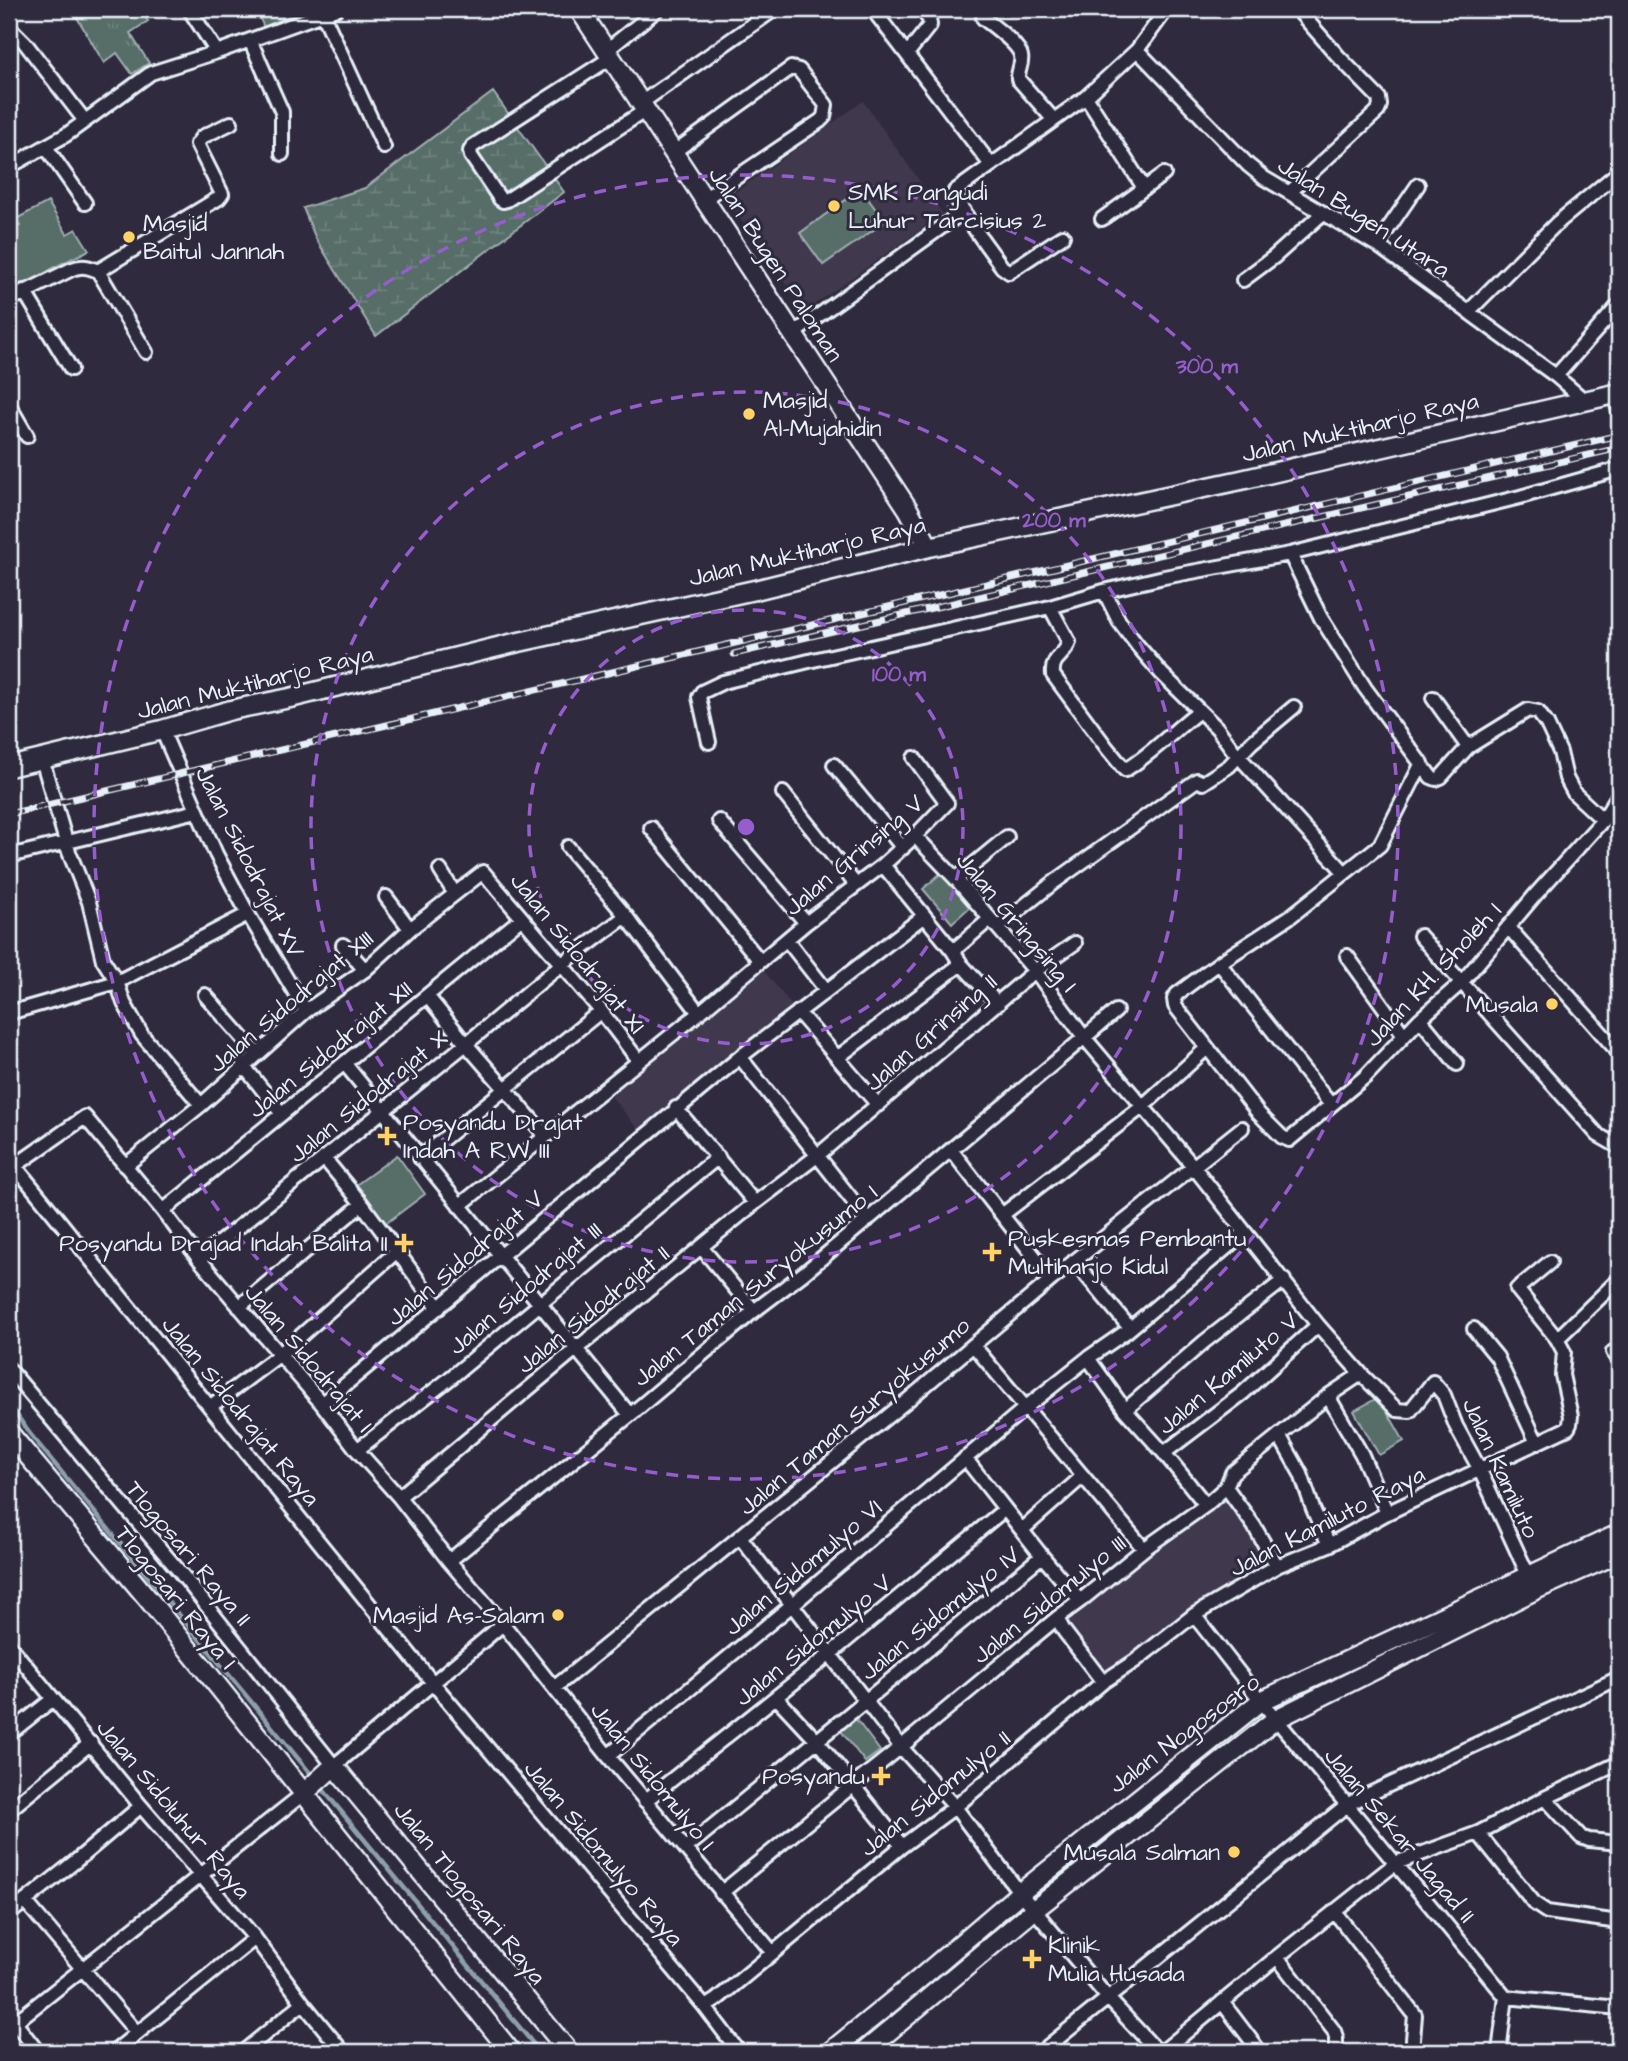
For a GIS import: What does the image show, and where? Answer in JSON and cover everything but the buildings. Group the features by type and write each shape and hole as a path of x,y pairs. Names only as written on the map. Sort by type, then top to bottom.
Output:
{"street":[{"path":"189,9 217,52"},
{"path":"9,167 46,147 151,73 250,40 303,15 323,14 336,9"},
{"name":"Jalan Bugen Paloman","path":"579,9 908,509 929,547"},
{"path":"658,9 609,54 473,146 471,156 500,199 507,200 644,107 772,11"},
{"path":"907,54 930,25 921,9"},
{"path":"1063,236 1009,272 1002,267 964,211 955,195 957,190 1086,96 1137,50 1167,9"},
{"path":"1289,193 1378,111 1380,104 1379,98 1297,9"},
{"path":"323,14 384,147"},
{"path":"877,15 991,165"},
{"path":"983,18 1017,48 1022,59 1018,79 1053,119"},
{"path":"9,27 25,43 85,121"},
{"path":"250,40 282,112 282,154"},
{"name":"Jalan Bugen Utara","path":"1137,50 1248,165 1289,193 1377,245 1556,376 1584,400"},
{"path":"674,152 791,68 799,70 826,105 824,117 820,121 704,199"},
{"path":"1086,96 1144,188"},
{"path":"98,271 219,198 222,194 197,144 202,136 231,123"},
{"path":"46,147 85,203"},
{"path":"1468,312 1556,224 1619,172"},
{"path":"1102,219 1164,174"},
{"path":"1377,245 1418,185"},
{"path":"793,334 964,211"},
{"path":"1243,280 1274,257 1323,213"},
{"path":"9,300 78,267 98,271 146,352"},
{"path":"23,291 71,369"},
{"path":"1556,376 1619,305"},
{"name":"Jalan Muktiharjo Raya","path":"9,767 162,730 231,710 759,589 929,547 1241,480 1584,400 1618,400"},
{"path":"9,405 27,436"},
{"path":"709,742 699,697 702,692 723,682 1051,607 1164,577 1290,554 1520,497 1619,469"},
{"path":"1290,554 1328,630 1365,688 1431,777 1441,777 1468,747 1528,710 1538,712 1547,724 1560,752 1566,778 1574,793 1603,820"},
{"path":"1104,591 1119,621 1137,645 1217,727 1233,750 1345,873"},
{"path":"1051,607 1069,642 1052,666 1053,675 1125,770 1164,743 1170,734 1199,711"},
{"path":"1433,698 1468,747"},
{"path":"953,951 1047,888 1197,780 1203,783 1229,766 1251,743 1294,707"},
{"name":"Jalan Sidodrajat XV","path":"162,730 216,853 248,914 306,1011"},
{"name":"Jalan Grinsing V","path":"458,1206 699,1013 806,923 903,848 947,801 914,758"},
{"path":"42,759 66,841 89,902 103,960 117,982 124,1003 142,1035 201,1105"},
{"path":"1002,1216 1142,1107 1207,1048 1175,1006 1174,999 1177,994 1291,916 1380,845 1422,763"},
{"path":"834,765 903,848"},
{"path":"783,793 856,886"},
{"name":"Jalan KH. Sholeh I","path":"1207,1048 1259,1114 1282,1137 1289,1140 1366,1076 1420,1019 1461,983 1603,820 1619,793"},
{"path":"9,856 197,811"},
{"path":"719,821 806,923"},
{"path":"651,828 760,961"},
{"name":"Jalan Gringsing I","path":"915,836 1035,971 1084,1037 1194,1166 1244,1233 1361,1374 1397,1410 1410,1411 1433,1382"},
{"path":"956,879 1007,837"},
{"path":"568,847 626,916 699,1013"},
{"path":"883,864 961,964 998,1004"},
{"path":"440,870 455,894"},
{"name":"Jalan Sidodrajat XIII","path":"125,1166 201,1105 306,1011 365,970 410,929 480,873 485,874"},
{"name":"Jalan Sidodrajat XI","path":"485,874 601,1011 638,1060"},
{"path":"386,897 410,929"},
{"path":"9,1013 117,982 248,914"},
{"name":"Jalan Sidodrajat X","path":"199,1259 562,964 626,916"},
{"name":"Jalan Sidodrajat V","path":"322,1404 740,1056 925,916"},
{"name":"Jalan Sidodrajat XII","path":"163,1211 522,918"},
{"path":"1508,927 1619,1053"},
{"path":"1420,936 1598,1135 1619,1147"},
{"name":"Jalan Grinsing V","path":"787,940 826,990"},
{"name":"Jalan Grinsing II","path":"817,1156 1035,971 1075,943"},
{"path":"343,945 365,970"},
{"path":"1347,956 1404,1035"},
{"path":"1219,963 1331,1105"},
{"path":"837,1058 961,964"},
{"path":"205,995 257,1055"},
{"path":"428,997 545,1135"},
{"path":"420,1158 601,1011"},
{"name":"Jalan Taman Suryokusumo I","path":"449,1562 868,1220 1116,1011"},
{"path":"799,1012 878,1105"},
{"path":"1420,1019 1457,1064"},
{"path":"740,1056 868,1220"},
{"path":"345,1064 630,1415"},
{"path":"243,1065 282,1114"},
{"path":"676,1108 755,1203"},
{"name":"Jalan Sidodrajat I","path":"12,1168 85,1117 199,1259 503,1624"},
{"name":"Jalan Taman Suryokusumo","path":"554,1688 1074,1261 1242,1128"},
{"path":"951,1150 1052,1279"},
{"name":"Jalan Sidodrajat II","path":"398,1497 755,1203 817,1156"},
{"name":"Jalan Sidodrajat III","path":"357,1450 449,1379 718,1157"},
{"path":"324,1158 362,1204 439,1308"},
{"name":"Jalan Sidodrajat Raya","path":"12,1168 211,1406 433,1683"},
{"path":"239,1307 362,1204"},
{"name":"Jalan Sidomulyo VI","path":"608,1756 1025,1408 1130,1328 1244,1233"},
{"path":"702,1248 754,1311"},
{"path":"211,1406 279,1355 396,1252"},
{"path":"1074,1261 1130,1328"},
{"path":"1550,1262 1517,1289 1557,1339 1614,1284"},
{"path":"1125,1410 1204,1342 1284,1280"},
{"name":"Jalan Kamiluto V","path":"1164,1453 1243,1393 1318,1325"},
{"path":"1474,1329 1497,1357 1537,1443"},
{"name":"Jalan Kamiluto Raya","path":"1194,1615 1276,1566 1329,1545 1387,1513 1568,1427 1571,1416 1562,1375 1564,1352 1557,1339"},
{"path":"973,1345 1144,1549"},
{"path":"1088,1358 1125,1410 1206,1504"},
{"name":"Tlogosari Raya II","path":"9,1369 178,1571 332,1769"},
{"name":"Jalan Sidomulyo III","path":"852,1786 1057,1618 1206,1504 1226,1487 1232,1473 1328,1396 1361,1374"},
{"name":"Jalan Kamiluto","path":"1433,1382 1444,1395 1455,1426 1479,1468 1528,1575"},
{"path":"1328,1396 1362,1455 1387,1513"},
{"name":"Tlogosari Raya I","path":"9,1433 306,1792"},
{"path":"1279,1435 1301,1474 1329,1545"},
{"path":"965,1458 1080,1601"},
{"path":"1022,1530 1083,1476"},
{"path":"1226,1487 1254,1527 1276,1566"},
{"name":"Jalan Sidomulyo V","path":"645,1801 1006,1509"},
{"name":"Jalan Nogososro","path":"830,2052 1020,1893 1261,1701 1619,1534"},
{"path":"740,1537 864,1701 955,1807 1020,1893 1108,1998 1160,2052 1396,1863 1478,1833 1545,1798 1618,1765"},
{"name":"Jalan Nogososro","path":"864,2052 1034,1910 1276,1719 1535,1590 1619,1553"},
{"name":"Jalan Sidomulyo IV","path":"818,1742 864,1701 1042,1556"},
{"path":"1194,1615 1261,1701"},
{"name":"Jalan Sidomulyo II","path":"705,2007 902,1846 955,1807 1103,1682 1194,1615"},
{"path":"1057,1618 1103,1682"},
{"path":"38,2052 11,2022 306,1792 503,1624"},
{"name":"Jalan Sidomulyo I","path":"503,1624 608,1756 773,1953"},
{"name":"Jalan Sidoluhur Raya","path":"9,1647 255,1938 343,2052"},
{"path":"1041,2052 1348,1804 1619,1678"},
{"name":"Jalan Sidomulyo Raya","path":"433,1683 705,2007 739,2052"},
{"path":"776,1697 818,1742 902,1846"},
{"path":"9,1734 53,1699"},
{"name":"Jalan Sekar Jagad II","path":"1261,1701 1506,1997"},
{"path":"686,1848 818,1742"},
{"path":"9,1810 90,1743"},
{"name":"Jalan Tlogosari Raya","path":"332,1769 569,2052"},
{"path":"721,1893 852,1786"},
{"path":"306,1792 511,2052"},
{"path":"1545,1798 1581,1837 1619,1843"},
{"path":"9,1914 141,1806"},
{"path":"1478,1833 1535,1904 1547,1912 1619,1922"},
{"path":"25,1901 137,2033"},
{"path":"1334,1911 1415,2015 1412,2052"},
{"path":"114,2052 255,1938"},
{"path":"1277,1956 1334,2031 1336,2052"},
{"path":"1499,2052 1506,1997 1619,2008"},
{"path":"1222,2002 1260,2052"},
{"path":"243,2052 303,2003"}],"shaded area":[{"name":"SMK Pangudi Luhur Tarcisius 2","path":"863,101 943,214 805,311 726,199"},
{"path":"764,971 794,1008 641,1133 611,1096"},
{"path":"1233,1492 1270,1565 1189,1613 1102,1674 1064,1621 1223,1493"}],"green space":[{"path":"72,9 140,9 148,21 130,33 149,63 132,74 117,53 104,63"},
{"path":"255,9 294,9 296,13 264,27"},
{"path":"493,92 564,192 376,336 316,239 303,208 365,188"},
{"path":"861,189 885,222 823,265 800,233"},
{"path":"48,202 67,234 76,229 89,250 9,294 9,233 20,226 16,219"},
{"path":"941,873 970,907 952,923 923,889"},
{"path":"397,1155 425,1194 385,1224 356,1185"},
{"path":"1379,1397 1404,1441 1379,1455 1354,1411"},
{"path":"856,1719 880,1751 865,1762 841,1731"}],"waterway":[{"path":"9,1404 30,1434 315,1779"},
{"path":"320,1786 540,2052"}],"railway":[{"path":"9,814 1619,435"},
{"path":"734,654 1619,448"}],"place":[{"name":"SMK Pangudi Luhur Tarcisius 2","path":"834,206"},
{"name":"Masjid Baitul Jannah","path":"129,237"},
{"name":"Masjid Al-Mujahidin","path":"749,414"},
{"name":"Musala","path":"1552,1004"},
{"name":"Posyandu Drajat Indah A RW III","path":"387,1136"},
{"name":"Posyandu Drajad Indah Balita II","path":"404,1243"},
{"name":"Puskesmas Pembantu Multiharjo Kidul","path":"992,1252"},
{"name":"Masjid As-Salam","path":"558,1615"},
{"name":"Posyandu","path":"881,1776"},
{"name":"Musala Salman","path":"1234,1852"},
{"name":"Klinik Mulia Husada","path":"1032,1959"}]}
